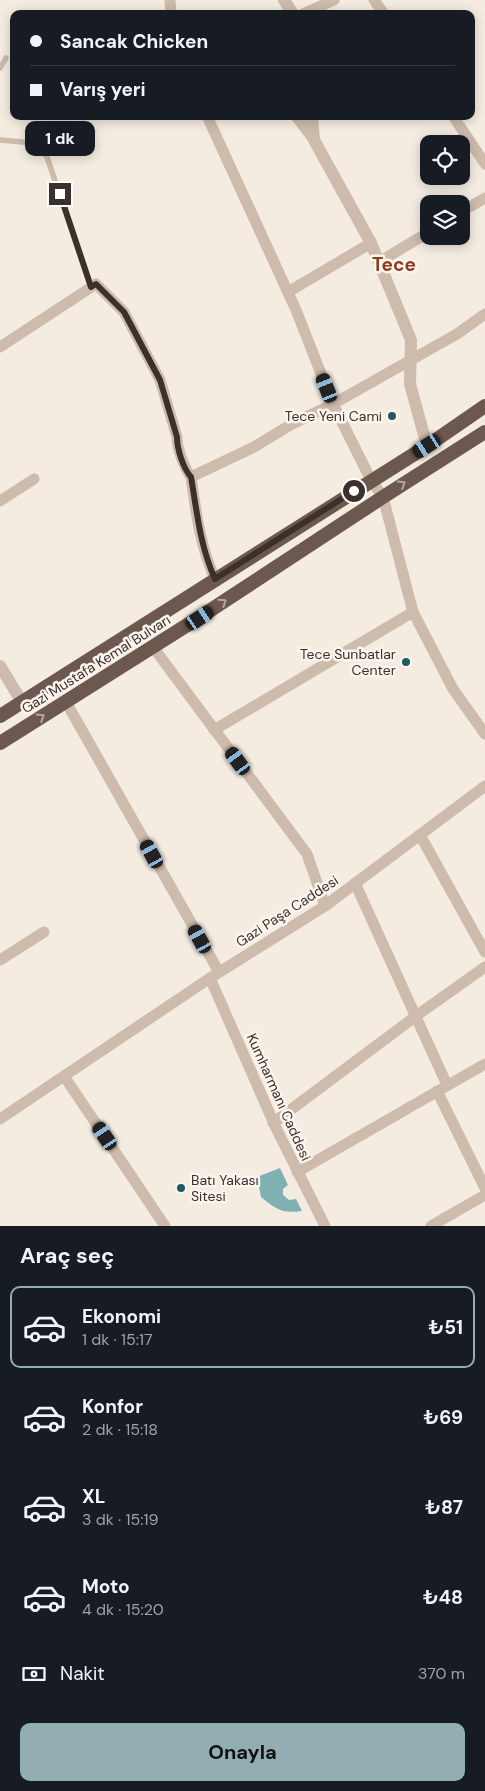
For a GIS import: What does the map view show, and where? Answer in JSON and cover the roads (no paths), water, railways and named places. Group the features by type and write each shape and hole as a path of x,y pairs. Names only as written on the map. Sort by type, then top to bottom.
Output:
{"highway":[{"name":"Gazi Mustafa Kemal Bulvarı","path":"0,716 427,446 485,406"},
{"name":"Gazi Mustafa Kemal Bulvarı","path":"0,743 153,647 383,496 485,432"}],"street":[{"path":"312,10 334,0"},
{"path":"208,120 288,292 333,404 371,480 383,496 413,612 453,689 485,734"},
{"path":"299,120 314,140 371,243 411,340 410,384 427,446"},
{"path":"312,120 314,140"},
{"path":"456,120 485,164"},
{"path":"470,207 485,198"},
{"path":"379,262 420,237"},
{"path":"288,292 371,243"},
{"path":"0,347 96,284 124,312 160,380 177,437 177,443 187,472 191,477 200,537 215,579"},
{"path":"191,477 254,447 292,424 333,404 457,334 485,314"},
{"path":"0,501 34,478"},
{"path":"214,730 413,612"},
{"path":"153,647 307,854 325,906"},
{"path":"0,666 22,702"},
{"name":"Kumharmanı Caddesi","path":"66,702 215,975 273,1123 325,1226"},
{"name":"Gazi Paşa Caddesi","path":"0,1119 215,975 325,906 485,786"},
{"path":"420,834 485,952"},
{"path":"356,883 447,1085"},
{"path":"0,960 44,932"},
{"path":"273,1123 416,1016 485,968"},
{"path":"297,1172 485,1064"},
{"path":"64,1076 165,1226"},
{"path":"437,1091 485,1188"},
{"path":"431,1226 485,1195"}],"lane":[{"path":"0,68 6,58"},
{"path":"0,140 34,143 47,157 91,287"}],"water":[{"path":"280,1168 288,1185 283,1189 283,1195 289,1200 296,1199 302,1211 289,1212 280,1210 261,1197 257,1177"}],"place":[{"name":"Tece Yeni Cami","path":"392,416"},
{"name":"Tece Sunbatlar Center","path":"406,662"},
{"name":"Batı Yakası Sitesi","path":"181,1188"}],"district":[{"name":"Tece","path":"394,264"}]}
